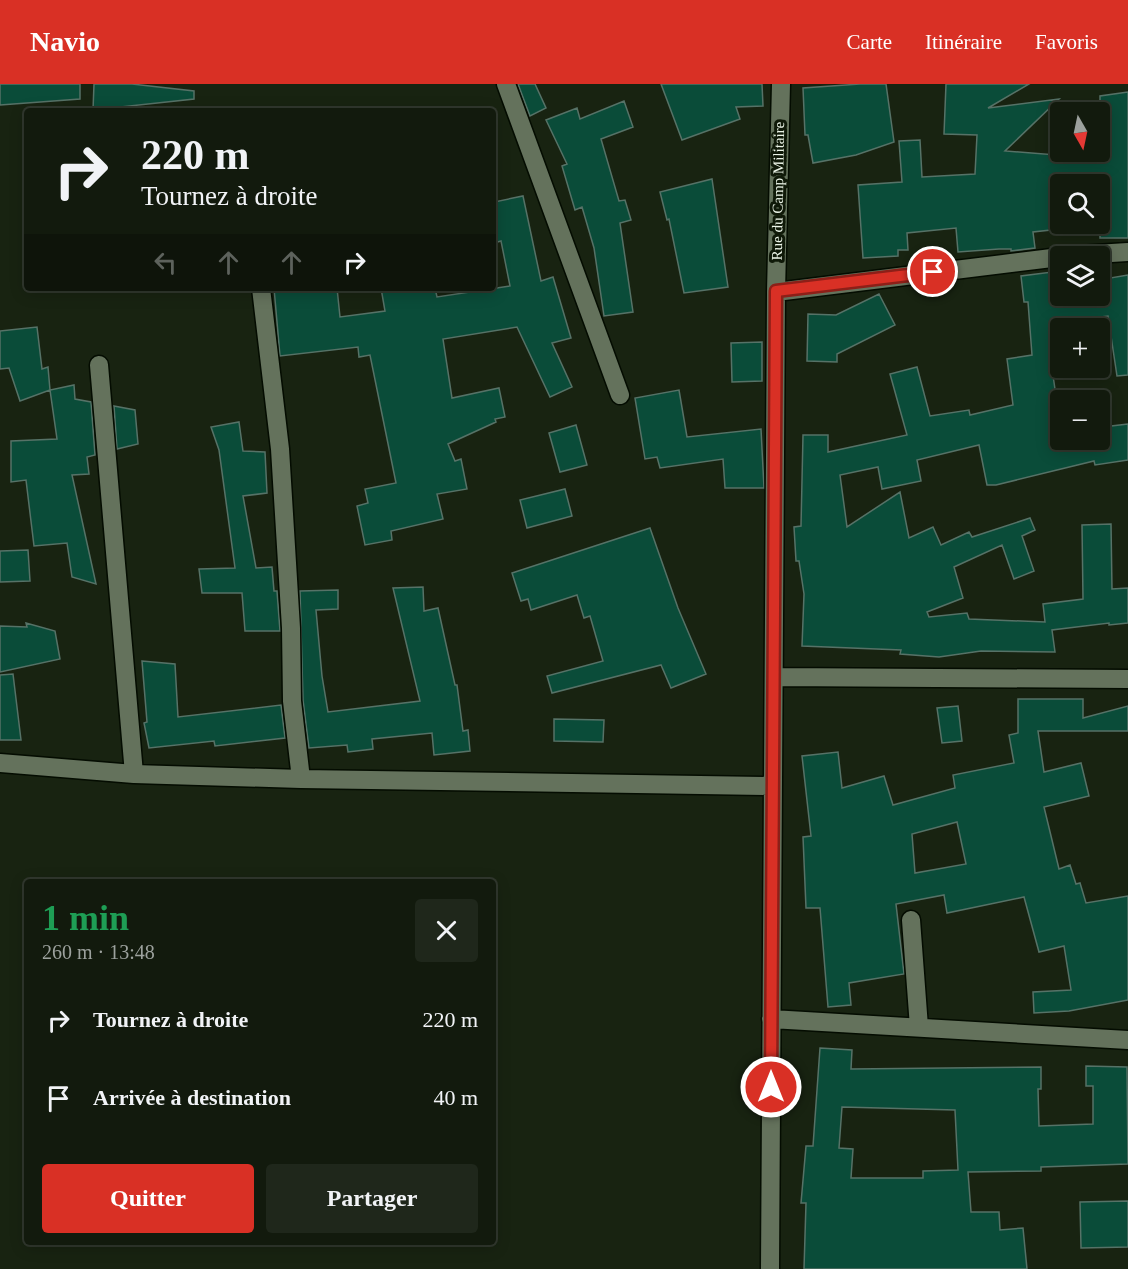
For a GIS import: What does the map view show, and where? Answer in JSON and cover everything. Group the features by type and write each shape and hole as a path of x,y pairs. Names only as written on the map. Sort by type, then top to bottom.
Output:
{"street":[{"path":"506,84 620,395"},
{"name":"Rue du Camp Militaire","path":"770,1269 776,291 781,84"},
{"path":"1110,253 1128,252"},
{"path":"776,291 1050,258"},
{"path":"261,291 280,449 291,628 292,701 301,779"},
{"path":"99,365 134,774"},
{"path":"775,677 1128,679"},
{"path":"0,763 134,774 301,779 772,786"},
{"path":"910,920 919,1027"},
{"path":"771,1019 1128,1040"}],"building":[{"path":"0,84 80,84 80,99 0,105"},
{"path":"94,84 132,84 194,91 194,99 93,108"},
{"path":"518,84 535,84 546,108 530,116"},
{"path":"661,84 762,84 763,106 736,107 740,119 682,140"},
{"path":"886,84 894,142 856,155 813,163 808,135 805,135 803,88"},
{"path":"946,84 1029,84 988,108 1059,99 1056,102 1050,102 1050,108 1005,151 1050,155 1050,162 1110,162 1110,102 1100,102 1100,96 1128,92 1128,238 1100,238 1100,234 1110,234 1110,174 1050,174 1050,230 1033,232 1035,248 958,252 956,228 907,233 908,250 898,250 898,256 863,258 858,185 902,182 899,141 920,140 922,177 975,174 977,135 944,134"},
{"path":"624,101 633,127 601,139 619,201 625,200 631,220 620,223 633,312 604,316 594,248 582,207 575,210 562,166 567,164 546,120 577,108 580,119"},
{"path":"712,179 728,287 684,293 669,219 667,220 660,192"},
{"path":"523,196 541,281 553,277 571,338 552,343 572,387 550,397 517,327 443,339 452,398 499,388 505,417 495,419 496,422 448,444 455,461 461,459 467,489 437,494 443,519 391,531 392,540 365,545 357,506 368,503 365,489 396,483 370,355 359,357 358,347 280,356 274,291 337,291 340,317 385,311 382,291 436,291 437,297 477,291 496,291 496,288 510,286 501,241 496,242 496,202"},
{"path":"1050,272 1050,306 1110,306 1110,278 1128,275 1128,375 1117,376 1108,316 1050,318 1050,378 1053,378 1055,390 1050,390 1050,450 1110,450 1110,426 1128,424 1128,460 1095,465 1094,461 996,485 987,485 979,445 917,460 921,481 882,489 878,467 840,475 847,527 900,492 909,538 933,527 941,545 969,532 972,537 1030,518 1035,530 1022,536 1034,571 1014,579 1002,545 954,567 963,598 927,612 929,617 967,613 969,619 1045,622 1043,604 1083,599 1082,525 1111,524 1112,589 1128,588 1128,623 1052,630 1055,652 981,651 939,657 900,654 901,650 802,646 804,594 799,561 796,561 794,527 801,526 803,435 828,435 828,452 907,435 890,374 917,367 930,416 969,410 970,415 1013,405 1007,359 1032,355 1028,302 1024,302 1021,276"},
{"path":"879,294 895,325 837,354 837,362 807,361 808,314 836,315"},
{"path":"37,327 42,369 48,367 50,390 20,401 9,368 0,369 0,331"},
{"path":"762,342 762,381 732,382 731,343"},
{"path":"74,385 75,399 91,402 95,455 87,457 89,474 72,475 96,584 72,577 67,543 34,546 26,480 11,482 11,441 57,439 50,390"},
{"path":"679,390 687,437 761,429 764,488 725,488 723,459 660,468 657,457 645,459 635,398"},
{"path":"114,406 135,410 138,444 117,449"},
{"path":"239,422 243,451 265,452 267,493 243,496 256,568 272,567 274,591 277,591 280,631 245,631 242,593 202,593 199,569 235,568 219,450 211,427"},
{"path":"576,425 587,465 560,472 549,433"},
{"path":"565,489 572,516 527,528 520,500"},
{"path":"650,528 678,608 706,674 671,688 661,665 552,693 547,676 603,661 590,616 584,618 577,595 531,610 528,599 521,601 512,573"},
{"path":"28,550 30,581 0,582 0,551"},
{"path":"423,587 424,611 438,608 455,685 457,685 463,731 468,730 470,751 434,755 432,733 372,739 373,749 348,752 347,745 309,748 303,700 300,591 338,590 338,609 316,610 328,712 420,701 393,588"},
{"path":"26,623 55,631 60,659 0,672 0,626 27,627"},
{"path":"142,661 175,664 178,717 281,705 285,738 215,746 214,741 149,748 144,723 147,722"},
{"path":"13,674 21,740 0,740 0,675"},
{"path":"1018,699 1083,699 1083,718 1128,706 1128,731 1038,731 1044,772 1081,763 1089,796 1044,807 1059,869 1070,865 1076,884 1080,883 1086,903 1128,896 1128,1000 1069,1011 1034,1013 1033,992 1071,990 1064,946 1039,952 1024,897 947,913 944,895 896,904 904,974 849,983 851,1005 828,1007 820,908 806,908 803,837 811,836 802,756 838,752 842,788 884,776 893,805 955,788 953,775 1014,763 1009,735 1018,733","holes":["957,822 966,864 915,873 912,834"]},
{"path":"958,706 962,741 942,743 937,708"},
{"path":"554,719 604,720 603,742 554,741"},
{"path":"820,1048 852,1050 851,1069 1041,1067 1041,1089 1038,1089 1039,1126 1093,1124 1093,1086 1086,1086 1086,1066 1127,1067 1128,1164 1041,1167 1041,1171 968,1172 971,1212 999,1212 1000,1230 1023,1228 1027,1269 804,1269 806,1203 801,1203 806,1146 813,1146","holes":["842,1107 955,1110 958,1170 923,1171 923,1178 851,1178 853,1149 839,1148"]},
{"path":"1128,1201 1128,1247 1081,1248 1080,1202"}],"route":[{"path":"771,1087 776,291 933,272"}]}
